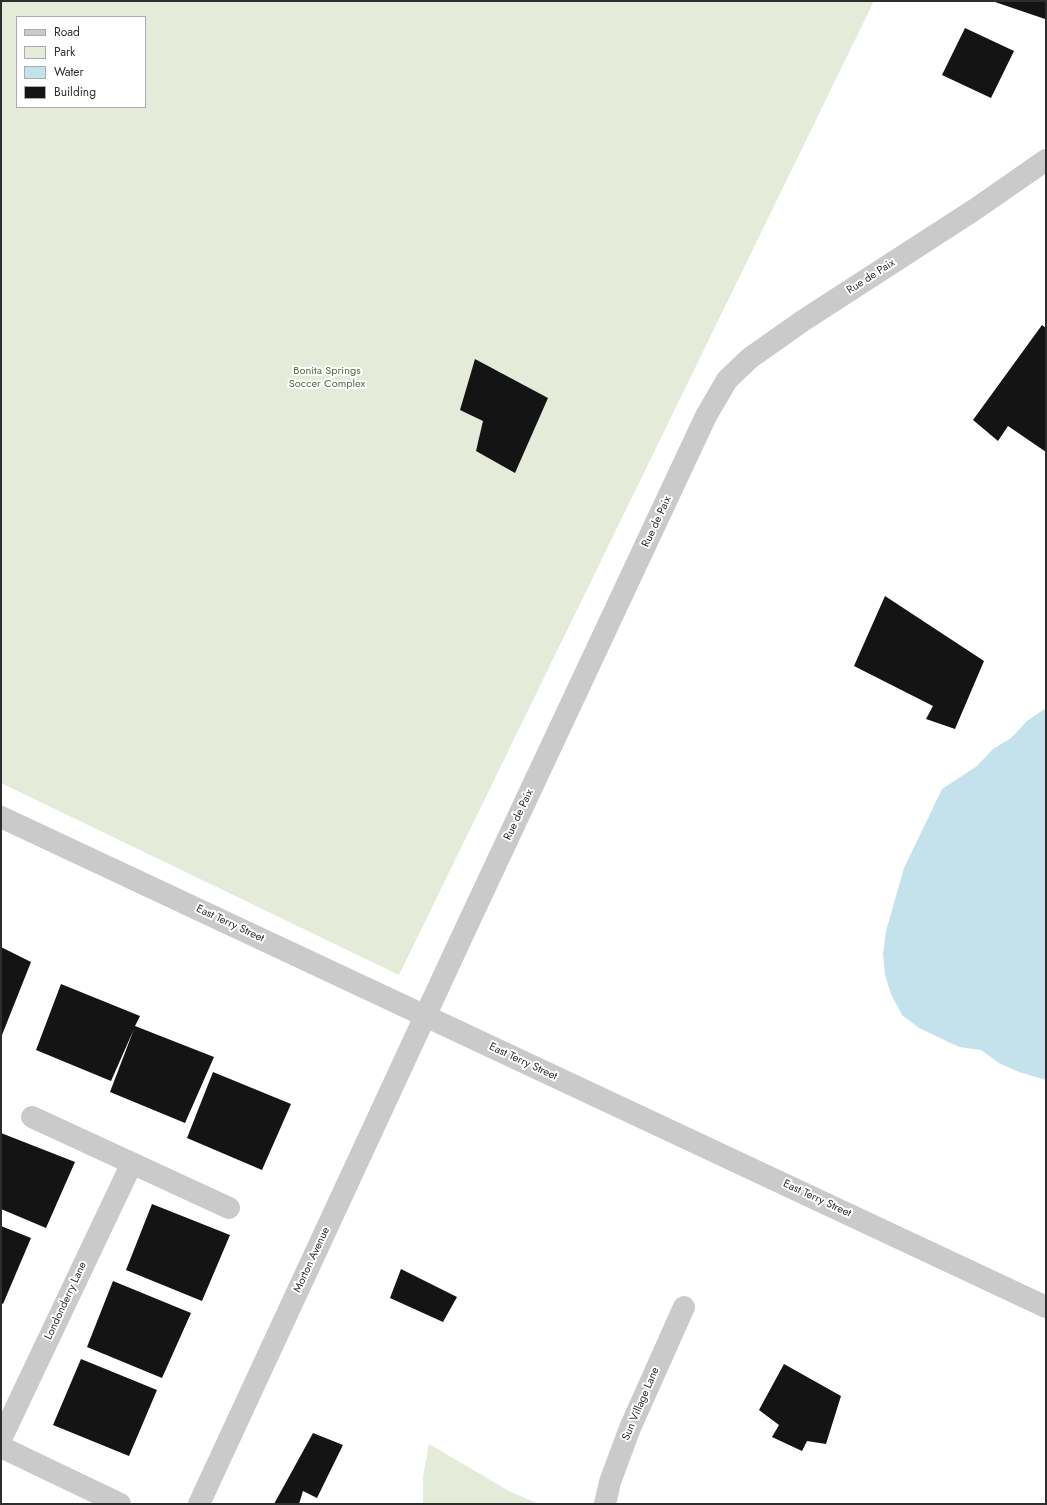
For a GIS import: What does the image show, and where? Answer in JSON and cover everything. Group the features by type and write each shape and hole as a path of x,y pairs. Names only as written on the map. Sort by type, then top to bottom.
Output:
{"street":[{"name":"Rue de Paix","path":"424,1016 703,423 727,380 750,358 798,324 974,210 1046,160"},
{"name":"East Terry Street","path":"1,817 1046,1307"},
{"name":"Morton Avenue","path":"199,1504 424,1016"},
{"path":"32,1117 228,1208"},
{"name":"Londonderry Lane","path":"1,1439 132,1163"},
{"name":"Sun Village Lane","path":"605,1504 610,1482 630,1428 684,1307"},
{"path":"1,1447 120,1504"}],"green space":[{"name":"Bonita Springs Soccer Complex","path":"1,1 874,1 399,975 1,783"},
{"path":"429,1444 509,1491 539,1504 423,1504 423,1476"}],"water":[{"path":"1046,708 1046,1080 1019,1072 999,1063 981,1050 959,1047 919,1028 902,1015 891,994 885,975 883,954 886,931 904,868 942,789 977,766 993,749 1011,738 1027,721"}],"building":[{"path":"992,1 1046,1 1046,18 1045,19"},
{"path":"965,28 1014,51 991,98 942,75"},
{"path":"1042,325 1046,328 1046,452 1008,426 998,441 973,420"},
{"path":"475,359 548,398 515,473 476,451 483,421 460,410"},
{"path":"885,596 984,661 955,729 926,719 933,706 854,666"},
{"path":"1,947 31,962 2,1035 1,1034"},
{"path":"61,984 140,1016 135,1026 214,1057 185,1123 110,1092 134,1029 111,1081 36,1050"},
{"path":"213,1072 291,1104 262,1170 187,1138"},
{"path":"1,1133 75,1162 46,1228 1,1209"},
{"path":"152,1204 230,1235 202,1301 126,1270"},
{"path":"1,1226 31,1238 3,1304 1,1303"},
{"path":"401,1269 457,1297 443,1322 390,1298"},
{"path":"113,1281 191,1313 162,1378 87,1347"},
{"path":"81,1359 157,1390 129,1456 53,1425"},
{"path":"784,1364 841,1396 826,1444 807,1441 802,1451 772,1437 779,1425 759,1410"},
{"path":"313,1433 343,1445 317,1498 303,1491 299,1504 274,1504"}]}
